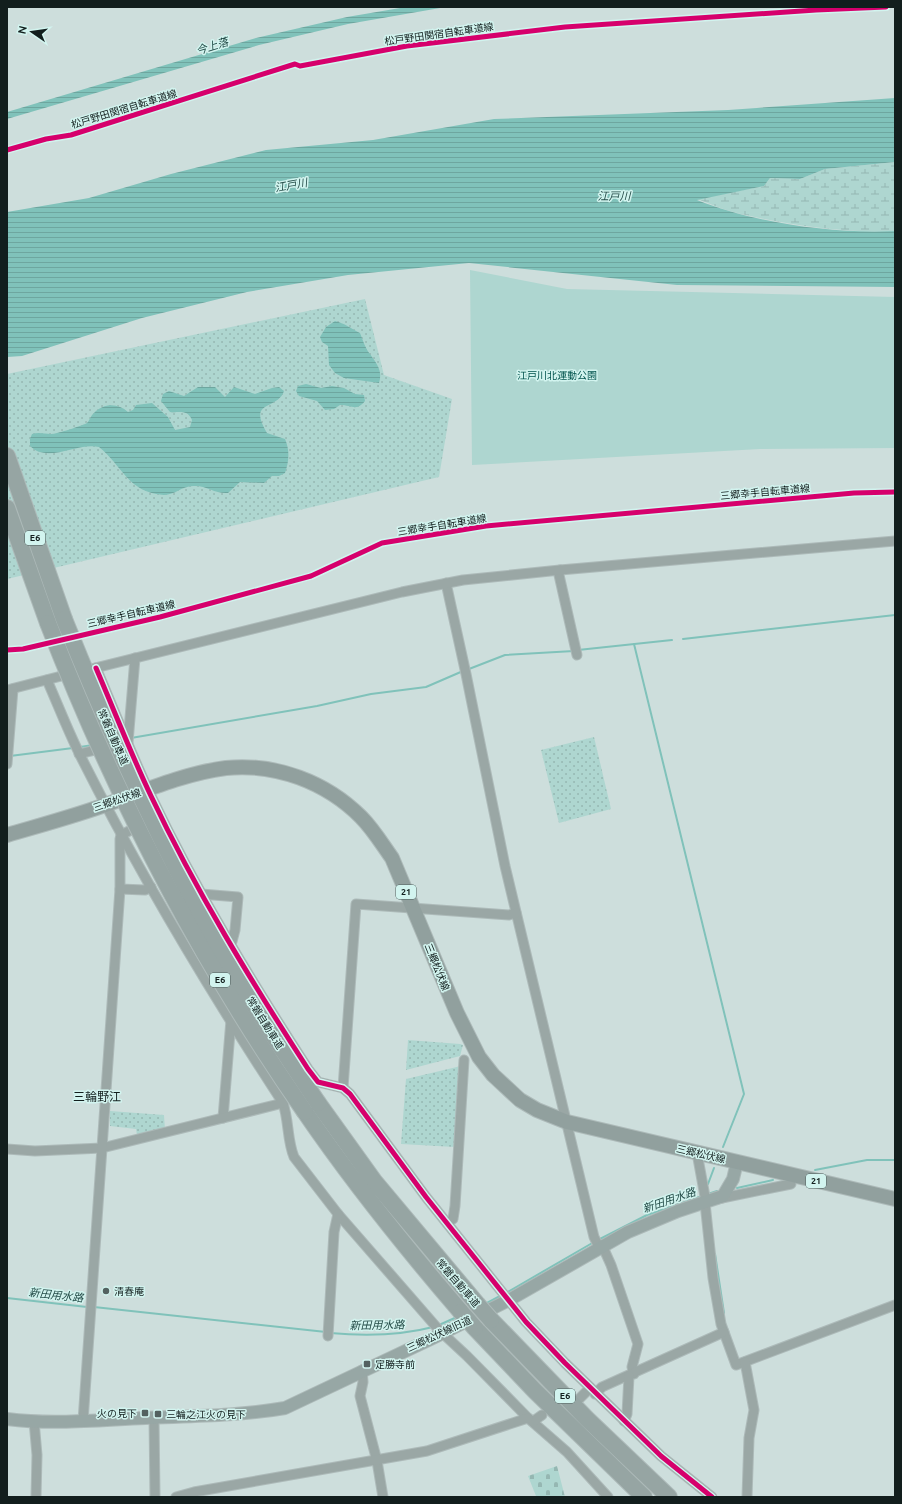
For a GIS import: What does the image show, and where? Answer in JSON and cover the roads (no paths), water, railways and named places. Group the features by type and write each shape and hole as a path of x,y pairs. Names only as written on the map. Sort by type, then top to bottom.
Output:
{"highway":[{"name":"常磐自動車道","path":"7,456 67,627 118,748 159,835 202,917 311,1108 362,1192 421,1266 475,1328 535,1391 644,1497"},
{"name":"常磐自動車道","path":"7,508 71,682 144,842 186,924 264,1052 491,1320 587,1419 669,1497"},
{"path":"574,1430 584,1450 632,1497"},
{"path":"640,1470 676,1497"}],"main road":[{"name":"三郷松伏線","path":"7,835 106,805 148,789 204,773 246,767 269,769 307,780 341,799 374,832 392,858 457,1013 479,1057 493,1075 520,1100 537,1110 567,1122 895,1199"}],"street":[{"path":"7,764 10,690 47,680 402,592 446,583 560,570 895,541"},
{"path":"560,570 559,575 577,655"},
{"path":"446,583 466,674 491,805 567,1122 598,1243 611,1265 638,1344 632,1367 627,1414 624,1421"},
{"path":"128,739 135,658"},
{"path":"96,668 160,816 199,891 262,996 313,1076 318,1082 343,1088 350,1094 447,1223 565,1364 661,1456 712,1497"},
{"path":"47,680 77,749 121,835 230,1021 281,1100 287,1114 290,1148 294,1157 338,1214 438,1328 535,1418 608,1497"},
{"path":"77,749 128,739"},
{"path":"83,1421 120,889 119,843 121,835 160,816"},
{"path":"120,889 146,890 151,887"},
{"path":"162,906 199,891 238,897 235,930 231,945"},
{"path":"343,1088 356,904 509,915 516,913"},
{"path":"223,1118 230,1021 232,1017 262,996"},
{"path":"447,1223 453,1219 455,1206 464,1060"},
{"path":"7,1149 35,1151 102,1148 223,1118 281,1100 313,1076"},
{"path":"697,1153 704,1190 709,1202 713,1278 724,1332 736,1365 895,1305"},
{"name":"三郷松伏線旧道","path":"7,1419 34,1421 83,1421 243,1414 285,1408 362,1370 438,1328 506,1295 598,1243 656,1220 724,1196 728,1191 737,1162"},
{"path":"709,1202 791,1184"},
{"path":"328,1332 334,1232 338,1214"},
{"path":"580,1398 724,1332"},
{"path":"745,1362 754,1410 749,1438 747,1497"},
{"path":"362,1370 363,1382 360,1396 377,1461 383,1497"},
{"path":"154,1418 155,1497"},
{"path":"176,1497 224,1487 377,1461 441,1447 535,1418"},
{"path":"34,1421 37,1455 36,1497"}],"water":[{"path":"406,7 446,7 348,24 259,45 7,119 7,112 256,38 347,17"},
{"name":"江戸川","path":"895,98 895,162 825,169 800,179 770,178 764,186 697,200 744,215 794,225 846,231 895,231 895,287 677,285 469,263 348,275 247,292 142,318 22,356 7,357 7,212 89,198 171,174 266,150 373,140 494,119 728,110"},
{"path":"335,321 360,333 367,349 379,368 379,383 344,378 335,373 329,365 328,346 322,342 320,337 326,327"},
{"path":"306,384 321,388 332,386 344,388 355,394 364,395 365,401 356,407 340,405 334,409 325,410 317,401 299,396 296,391 298,386"},
{"path":"198,387 215,387 225,397 234,387 255,394 279,387 284,391 276,401 262,410 260,415 267,433 285,439 288,447 288,456 285,473 279,476 272,476 264,483 240,482 228,493 198,486 189,486 172,494 164,495 152,493 134,484 99,447 81,447 54,453 45,453 37,451 30,446 32,434 54,434 82,425 87,423 93,414 102,407 111,405 120,407 128,412 133,410 136,405 152,403 168,417 175,430 190,427 192,420 188,414 183,412 170,412 161,401 163,394 169,391 184,396"}],"waterway":[{"path":"683,639 895,615"},
{"path":"578,650 672,640"},
{"path":"634,644 744,1094 723,1147"},
{"path":"469,669 505,655 574,651"},
{"path":"131,738 317,706 371,694 426,687 463,671"},
{"path":"80,747 93,745"},
{"path":"10,756 73,748"},
{"name":"新田用水路","path":"815,1170 867,1160 895,1160"},
{"path":"708,1184 714,1168"},
{"name":"新田用水路","path":"737,1188 773,1180"},
{"name":"新田用水路","path":"708,1194 717,1191"},
{"name":"新田用水路","path":"598,1240 647,1215 702,1196"},
{"name":"新田用水路","path":"506,1293 594,1242"},
{"path":"715,1254 724,1313"},
{"name":"新田用水路","path":"485,1304 502,1295"},
{"name":"新田用水路","path":"7,1298 87,1307"},
{"name":"新田用水路","path":"94,1307 326,1332"},
{"name":"新田用水路","path":"439,1325 457,1317"},
{"name":"新田用水路","path":"330,1333 356,1335 395,1334 433,1327"}],"place":[{"name":"清春庵","path":"106,1291"},
{"name":"定勝寺前","path":"367,1364"},
{"name":"火の見下","path":"145,1413"},
{"name":"三輪之江火の見下","path":"158,1414"}],"district":[{"name":"三輪野江","path":"97,1096"}],"water label":[{"name":"今上落","path":"212,46"}],"park label":[{"name":"江戸川北運動公園","path":"557,375"}]}
